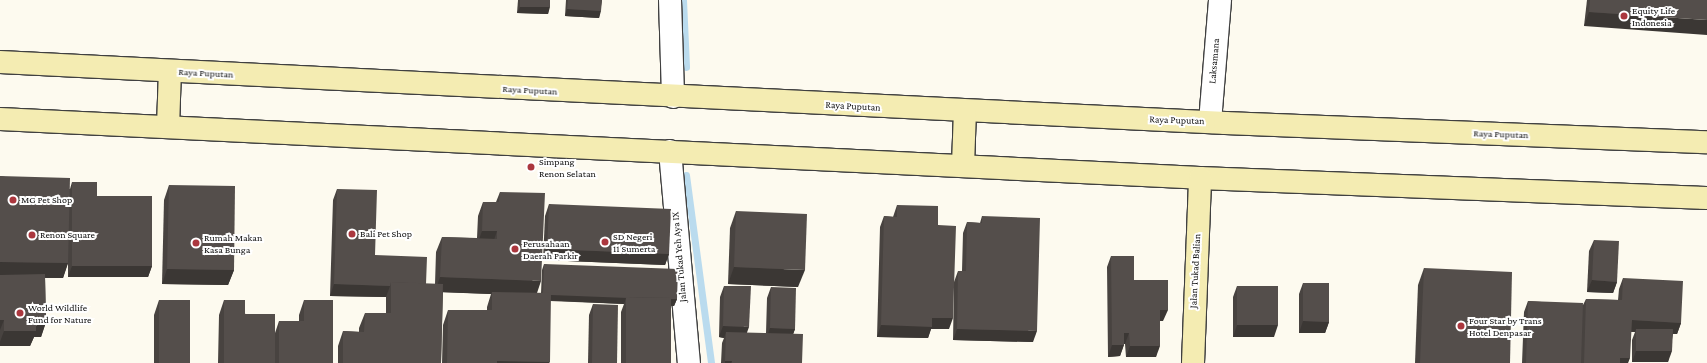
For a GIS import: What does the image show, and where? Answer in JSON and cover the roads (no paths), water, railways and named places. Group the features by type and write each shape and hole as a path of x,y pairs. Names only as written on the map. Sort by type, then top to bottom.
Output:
{"main road":[{"name":"Raya Puputan","path":"0,62 964,111 1707,142"},
{"path":"168,127 170,71"},
{"path":"963,164 964,111"},
{"path":"0,119 963,164 1200,178 1707,198"},
{"name":"Jalan Tukad Balian","path":"1193,363 1200,178"}],"street":[{"path":"670,0 673,97"},
{"name":"Laksamana","path":"1210,122 1220,0"},
{"name":"Jalan Tukad Yeh Aya IX","path":"670,151 689,363"}],"waterway":[{"path":"683,0 686,67"},
{"path":"686,175 711,363"}],"place":[{"name":"Equity Life Indonesia","path":"1624,16"},
{"name":"Simpang Renon Selatan","path":"531,167"},
{"name":"MG Pet Shop","path":"13,200"},
{"name":"Bali Pet Shop","path":"352,234"},
{"name":"Renon Square","path":"32,235"},
{"name":"SD Negeri 11 Sumerta","path":"605,242"},
{"name":"Rumah Makan Kasa Bunga","path":"196,243"},
{"name":"Perusahaan Daerah Parkir","path":"515,249"},
{"name":"World Wildlife Fund for Nature","path":"20,313"},
{"name":"Four Star by Trans Hotel Denpasar","path":"1461,326"}]}
